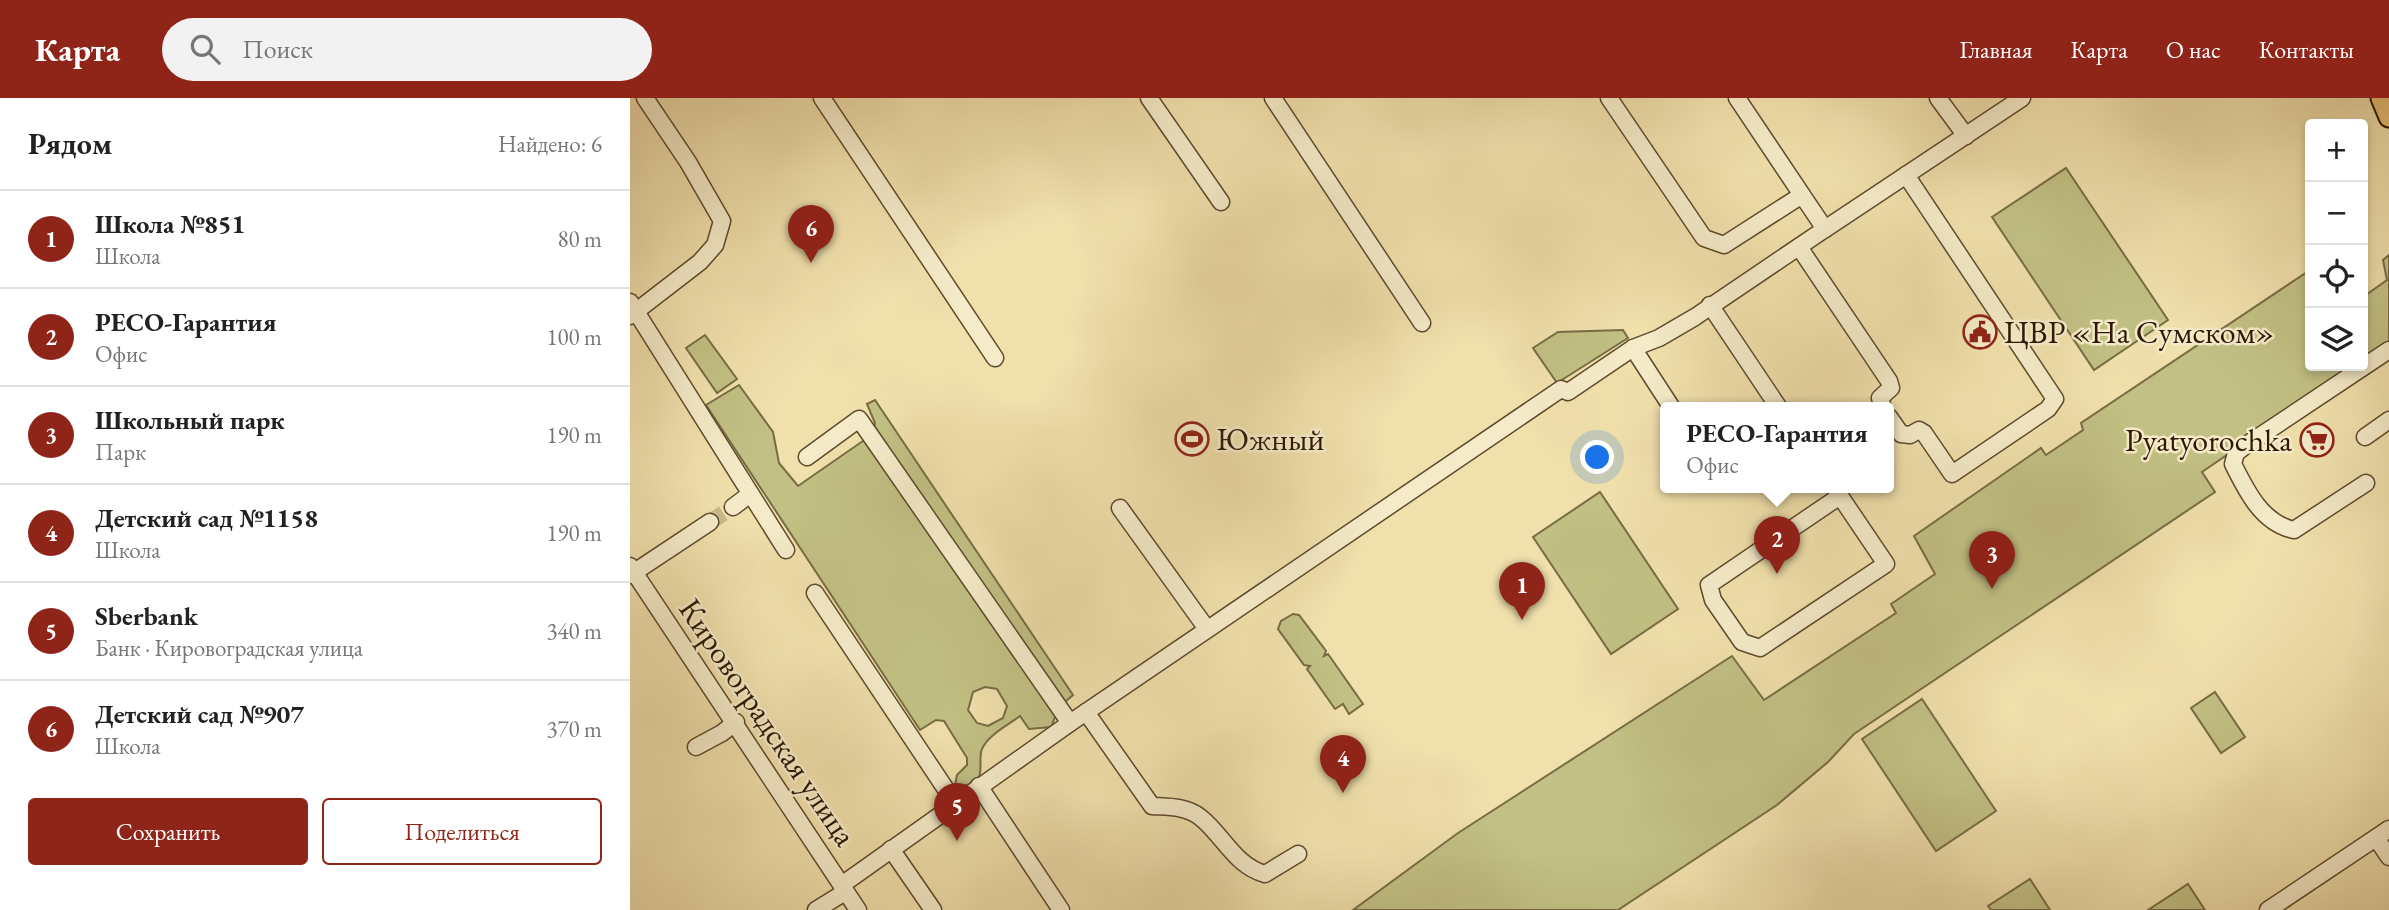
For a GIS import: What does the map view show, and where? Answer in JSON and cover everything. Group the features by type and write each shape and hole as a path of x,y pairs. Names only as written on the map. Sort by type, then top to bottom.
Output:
{"main road":[{"path":"2381,98 2389,117"}],"street":[{"path":"645,98 722,221 715,244 700,262 632,310 786,550"},
{"path":"821,98 995,358"},
{"path":"1149,98 1221,202"},
{"path":"1273,98 1422,323"},
{"path":"1609,98 1704,238 1724,245 1802,195"},
{"path":"1737,98 1825,229"},
{"path":"1938,98 1966,136"},
{"path":"816,910 891,849 979,786 1561,389 1568,392 1633,348 1659,338 2022,98"},
{"path":"1894,423 1905,435 1919,430 1924,433 1952,474 2048,409 2054,399 1906,176"},
{"path":"1799,247 1889,381 1891,388 1880,398 1881,402"},
{"path":"1710,305 1775,402"},
{"path":"1633,348 1668,402"},
{"path":"2366,483 2294,530 2279,527 2256,505 2233,464 2236,453 2245,446 2389,350"},
{"path":"807,457 859,419 1070,723"},
{"path":"2365,437 2389,420"},
{"path":"1836,493 1709,585 1713,600 1742,642 1760,648 1886,564 1838,493"},
{"path":"733,507 749,495"},
{"path":"1120,508 1207,629"},
{"path":"631,571 710,522"},
{"name":"Кировоградская улица","path":"631,571 736,722 858,910"},
{"path":"815,593 955,803"},
{"path":"1086,712 1152,806 1180,808 1199,816 1250,870 1265,874 1298,854"},
{"path":"696,747 736,722"},
{"path":"979,786 1061,910"},
{"path":"2268,910 2383,833 2389,857"},
{"path":"891,849 933,910"}],"shaded area":[{"path":"2066,168 2168,320 2094,370 1992,217"},
{"path":"2389,255 2389,344 2368,359 2368,293 2387,280 2383,260"},
{"path":"2305,273 2305,371 2350,371 2202,472 2215,492 1854,734 1828,762 1777,805 1618,910 1353,910 1458,833 1732,656 1764,700 1896,613 1891,604 1935,574 1914,536 2041,448 2046,455 2083,430 2081,423"},
{"path":"1623,330 1628,338 1557,383 1533,348 1558,332"},
{"path":"705,335 737,379 717,393 686,348"},
{"path":"739,385 773,432 779,463 798,486 873,434 875,423 867,404 875,400 1073,695 1059,707 1051,727 1029,729 1020,716 985,744 978,779 967,785 955,785 957,775 967,765 967,758 944,721 936,720 920,730 706,405","holes":["985,687 997,689 1007,706 1003,718 988,726 977,723 968,710 973,692"]},
{"path":"1600,492 1678,609 1611,654 1533,537"},
{"path":"1293,614 1299,615 1326,651 1324,656 1328,654 1363,704 1349,714 1343,704 1335,709 1307,669 1310,666 1304,665 1278,629 1281,621"},
{"path":"2215,692 2245,737 2221,753 2191,708"},
{"path":"1922,699 1996,811 1936,851 1862,739"},
{"path":"2030,879 2050,910 1991,910 1988,906"},
{"path":"2188,884 2205,910 2148,910"}],"tunnel":[{"path":"710,522 733,507"}],"place":[{"name":"Детский сад №907","path":"811,263"},
{"name":"ЦВР «На Сумском»","path":"1980,332"},
{"name":"Южный","path":"1192,439"},
{"name":"Pyatyorochka","path":"2317,440"},
{"name":"РЕСО-Гарантия","path":"1777,574"},
{"name":"Школьный парк","path":"1992,589"},
{"name":"Школа №851","path":"1522,620"},
{"name":"Детский сад №1158","path":"1343,793"},
{"name":"Sberbank","path":"957,841"}]}
